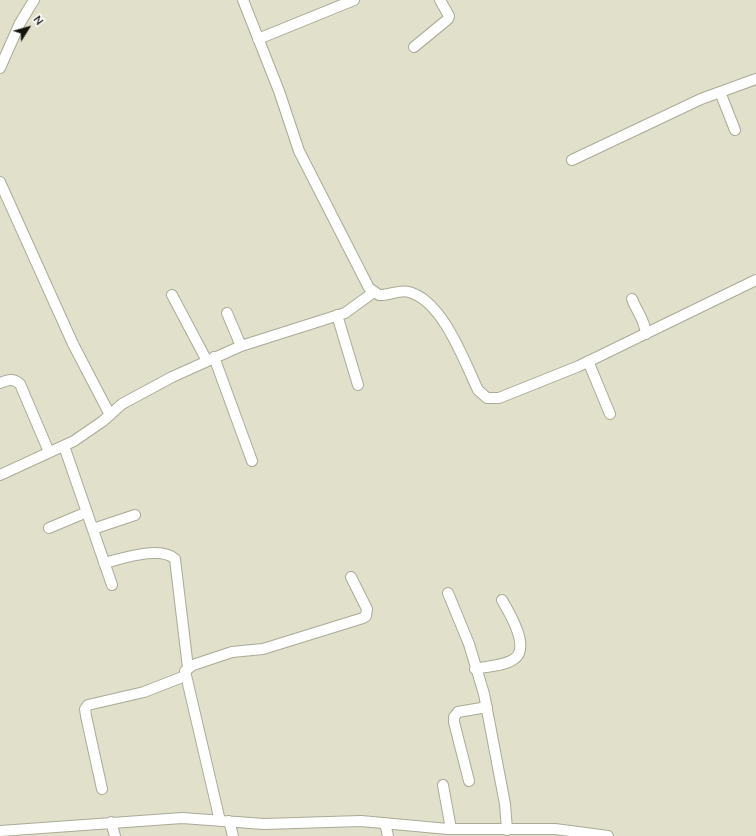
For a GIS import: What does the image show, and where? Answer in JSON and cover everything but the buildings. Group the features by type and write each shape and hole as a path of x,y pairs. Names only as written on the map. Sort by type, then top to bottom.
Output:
{"street":[{"path":"0,68 20,23 34,0"},
{"path":"243,0 299,151 369,288 384,296 400,291 408,292 430,305 444,323 478,390 487,398 499,398 588,362 756,282"},
{"path":"258,40 354,0"},
{"path":"414,47 448,19 449,16 440,0"},
{"path":"572,160 720,92 756,78"},
{"path":"720,92 735,130"},
{"path":"0,182 73,344 110,415"},
{"path":"0,476 64,446 91,431 132,397 241,346 337,315 356,306 374,292"},
{"path":"172,295 211,359 252,461"},
{"path":"632,299 638,314 645,322 646,334"},
{"path":"227,313 241,346"},
{"path":"337,315 358,385"},
{"path":"588,362 610,414"},
{"path":"0,383 15,380 20,384 49,452"},
{"path":"64,446 112,585"},
{"path":"49,528 87,512"},
{"path":"93,529 135,515"},
{"path":"104,563 148,553 171,556 175,559 186,672 225,821 233,836"},
{"path":"102,789 86,716 85,709 88,705 144,692 232,652 263,649 363,618 366,616 367,609 351,577"},
{"path":"448,593 465,633 482,686 506,804 507,830"},
{"path":"476,668 511,661 518,656 520,649 517,628 502,600"},
{"path":"469,781 454,717 458,712 487,707"},
{"path":"443,785 451,829"},
{"path":"0,831 182,818 264,824 349,821 385,823 433,832 451,829 556,829 608,836"},
{"path":"111,822 115,836"},
{"path":"385,823 388,836"}]}
